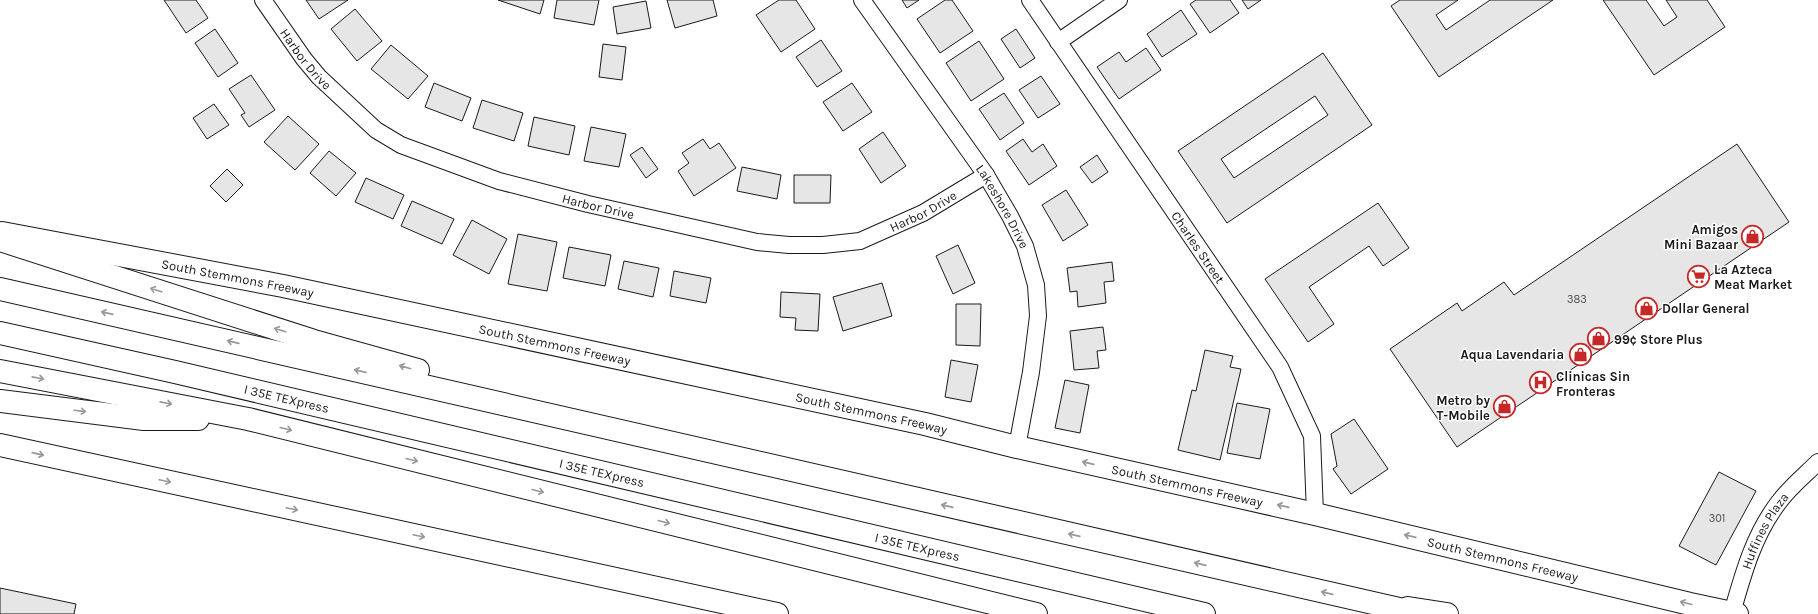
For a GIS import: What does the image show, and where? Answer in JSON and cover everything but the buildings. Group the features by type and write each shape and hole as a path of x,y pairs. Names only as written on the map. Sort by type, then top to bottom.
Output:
{"main road":[{"name":"South Stemmons Freeway","path":"0,233 283,286 925,424 1017,447 1315,514 1690,604 1735,613"},
{"path":"0,240 314,341 698,449"},
{"path":"0,289 1421,614"},
{"name":"I 35E TEXpress","path":"0,333 183,373 1204,614"},
{"path":"0,371 248,419 1032,613"},
{"path":"0,401 144,419 248,419"},
{"path":"0,445 747,610 777,614"},
{"path":"1365,601 1447,614"}],"street":[{"name":"Harbor Drive","path":"263,0 304,59 319,77 376,130 401,145 499,181 588,204 757,242 789,245 823,245 860,241 923,213 986,175"},
{"name":"Lakeshore Drive","path":"862,0 986,175 1010,216 1025,246 1036,285 1038,316 1031,372 1017,447"},
{"name":"Charles Street","path":"1030,0 1280,367 1312,436 1315,514"},
{"path":"1058,42 1119,0"},
{"name":"Huffines Plaza","path":"1735,613 1748,558 1768,520 1779,501 1818,462"}],"place":[{"name":"Amigos Mini Bazaar","path":"1753,236"},
{"name":"La Azteca Meat Market","path":"1699,276"},
{"name":"Dollar General","path":"1647,308"},
{"name":"99¢ Store Plus","path":"1599,339"},
{"name":"Aqua Lavendaria","path":"1580,354"},
{"name":"Clinicas Sin Fronteras","path":"1540,383"},
{"name":"Metro by T-Mobile","path":"1505,407"}]}
